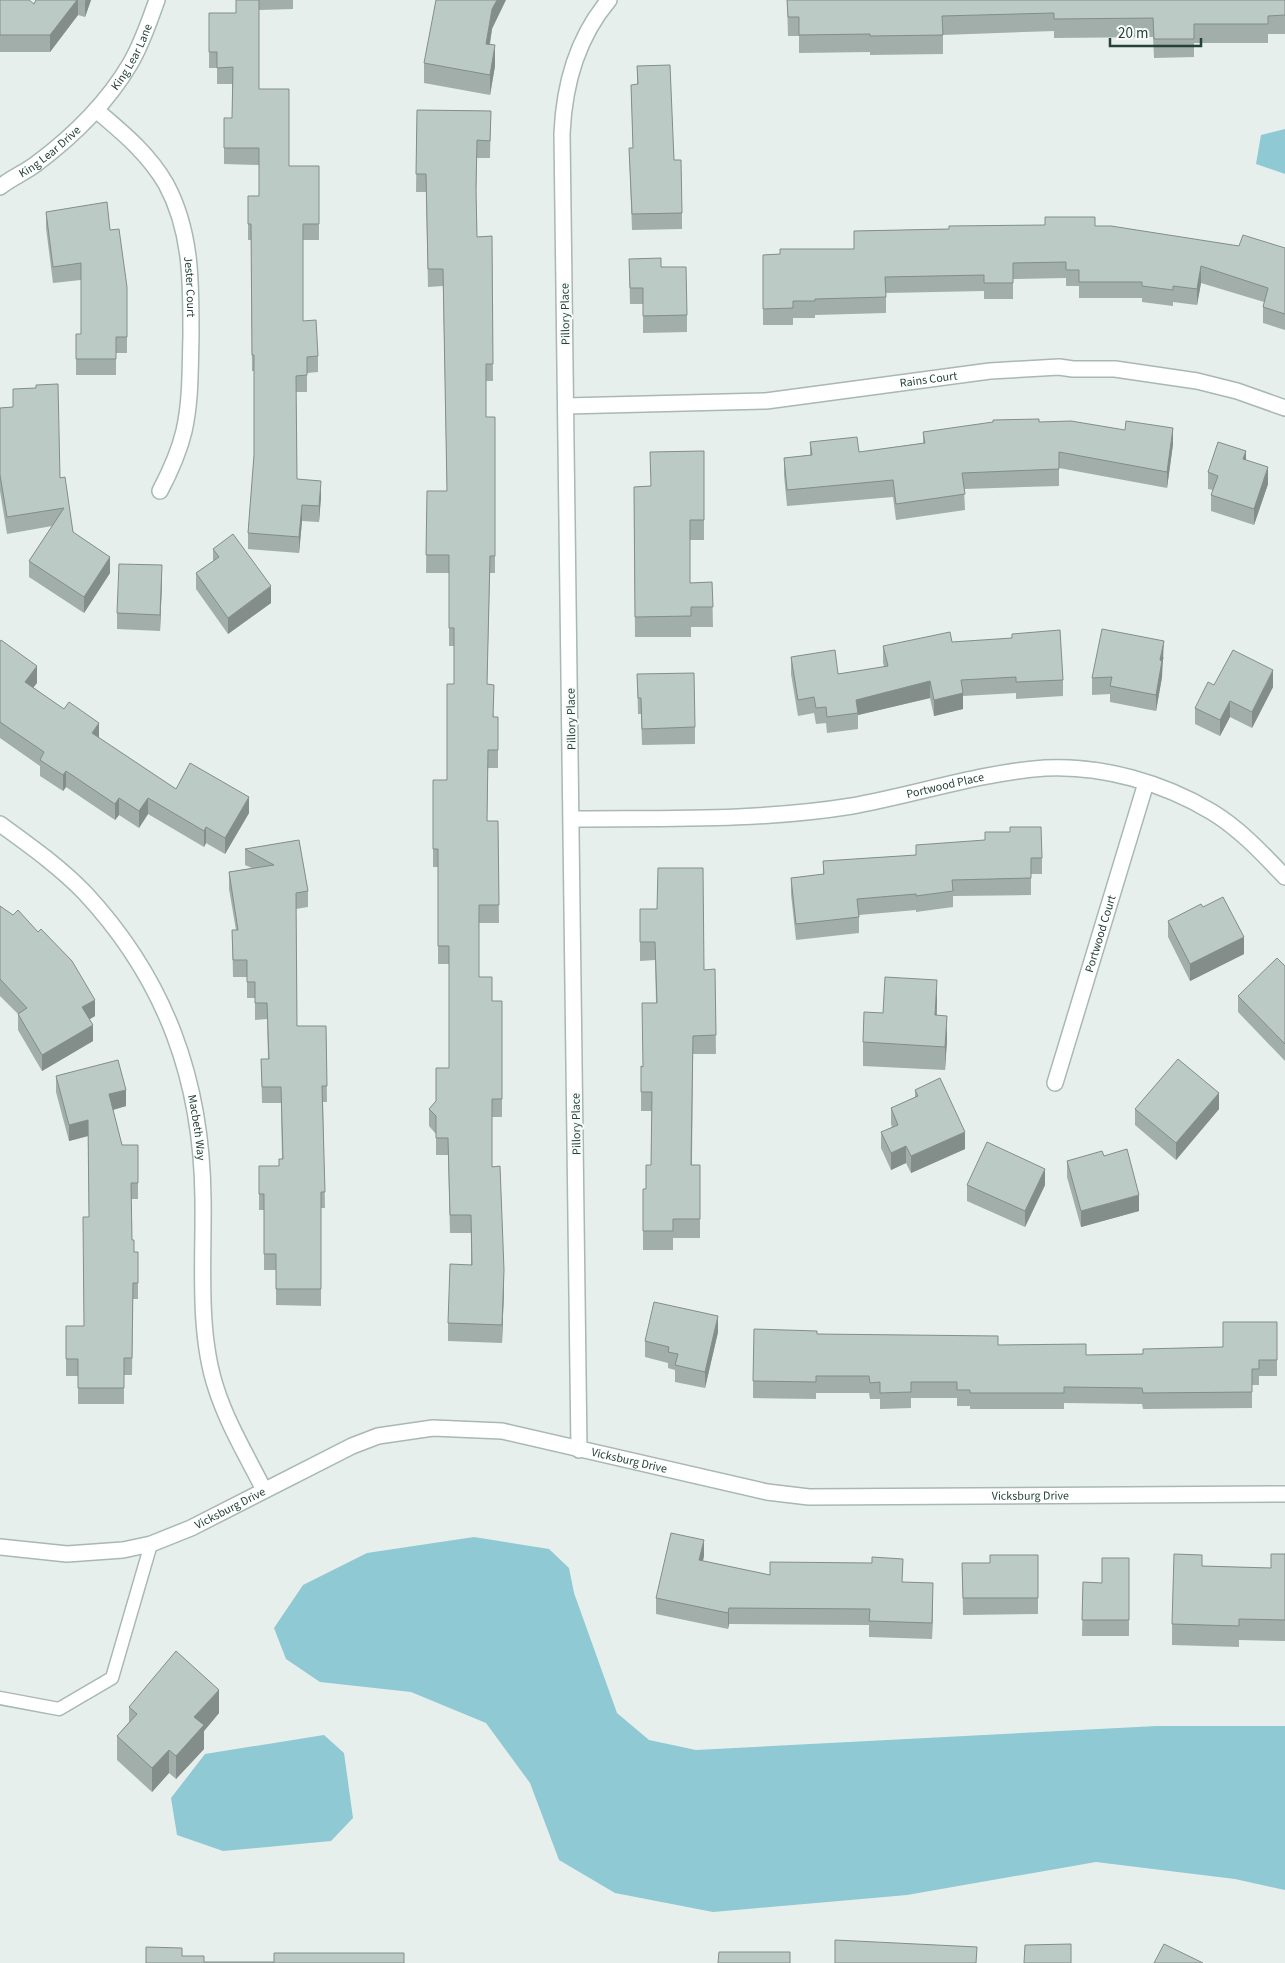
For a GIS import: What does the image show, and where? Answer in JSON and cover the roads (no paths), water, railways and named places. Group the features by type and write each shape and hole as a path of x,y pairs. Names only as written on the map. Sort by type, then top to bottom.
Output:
{"street":[{"name":"King Lear Lane","path":"96,110 130,64 144,36 157,0"},
{"name":"Pillory Place","path":"579,1450 573,819 562,134 564,104 575,59 587,32 609,0"},
{"name":"King Lear Drive","path":"0,187 56,148 96,110"},
{"name":"Jester Court","path":"96,110 142,150 166,184 182,223 188,250 191,280 189,396 183,432 172,466 160,491"},
{"name":"Rains Court","path":"566,406 766,401 990,371 1059,367 1115,369 1189,380 1237,391 1285,408"},
{"name":"Portwood Place","path":"573,819 741,818 788,814 852,806 1001,775 1045,768 1089,771 1146,783 1174,792 1213,812 1259,849 1285,877"},
{"name":"Portwood Court","path":"1055,1084 1146,783"},
{"name":"Macbeth Way","path":"0,824 64,874 102,913 150,981 174,1031 191,1084 200,1138 205,1320 210,1365 228,1419 264,1490"},
{"name":"Vicksburg Drive","path":"0,1547 67,1554 123,1550 151,1544 191,1528 352,1446 378,1436 432,1428 502,1431 767,1492 809,1497 1285,1494"}],"lane":[{"path":"0,1698 59,1709 112,1678 151,1544"}],"water":[{"path":"1285,129 1285,174 1256,164 1261,135"},
{"path":"474,1537 549,1549 569,1568 574,1593 617,1713 649,1740 696,1750 1157,1726 1285,1726 1285,1890 1235,1879 1096,1862 907,1895 713,1912 615,1893 559,1860 530,1783 486,1723 411,1692 320,1682 286,1659 274,1628 303,1585 367,1553"},
{"path":"324,1735 344,1753 353,1818 331,1841 223,1851 177,1835 171,1798 205,1754"}]}
